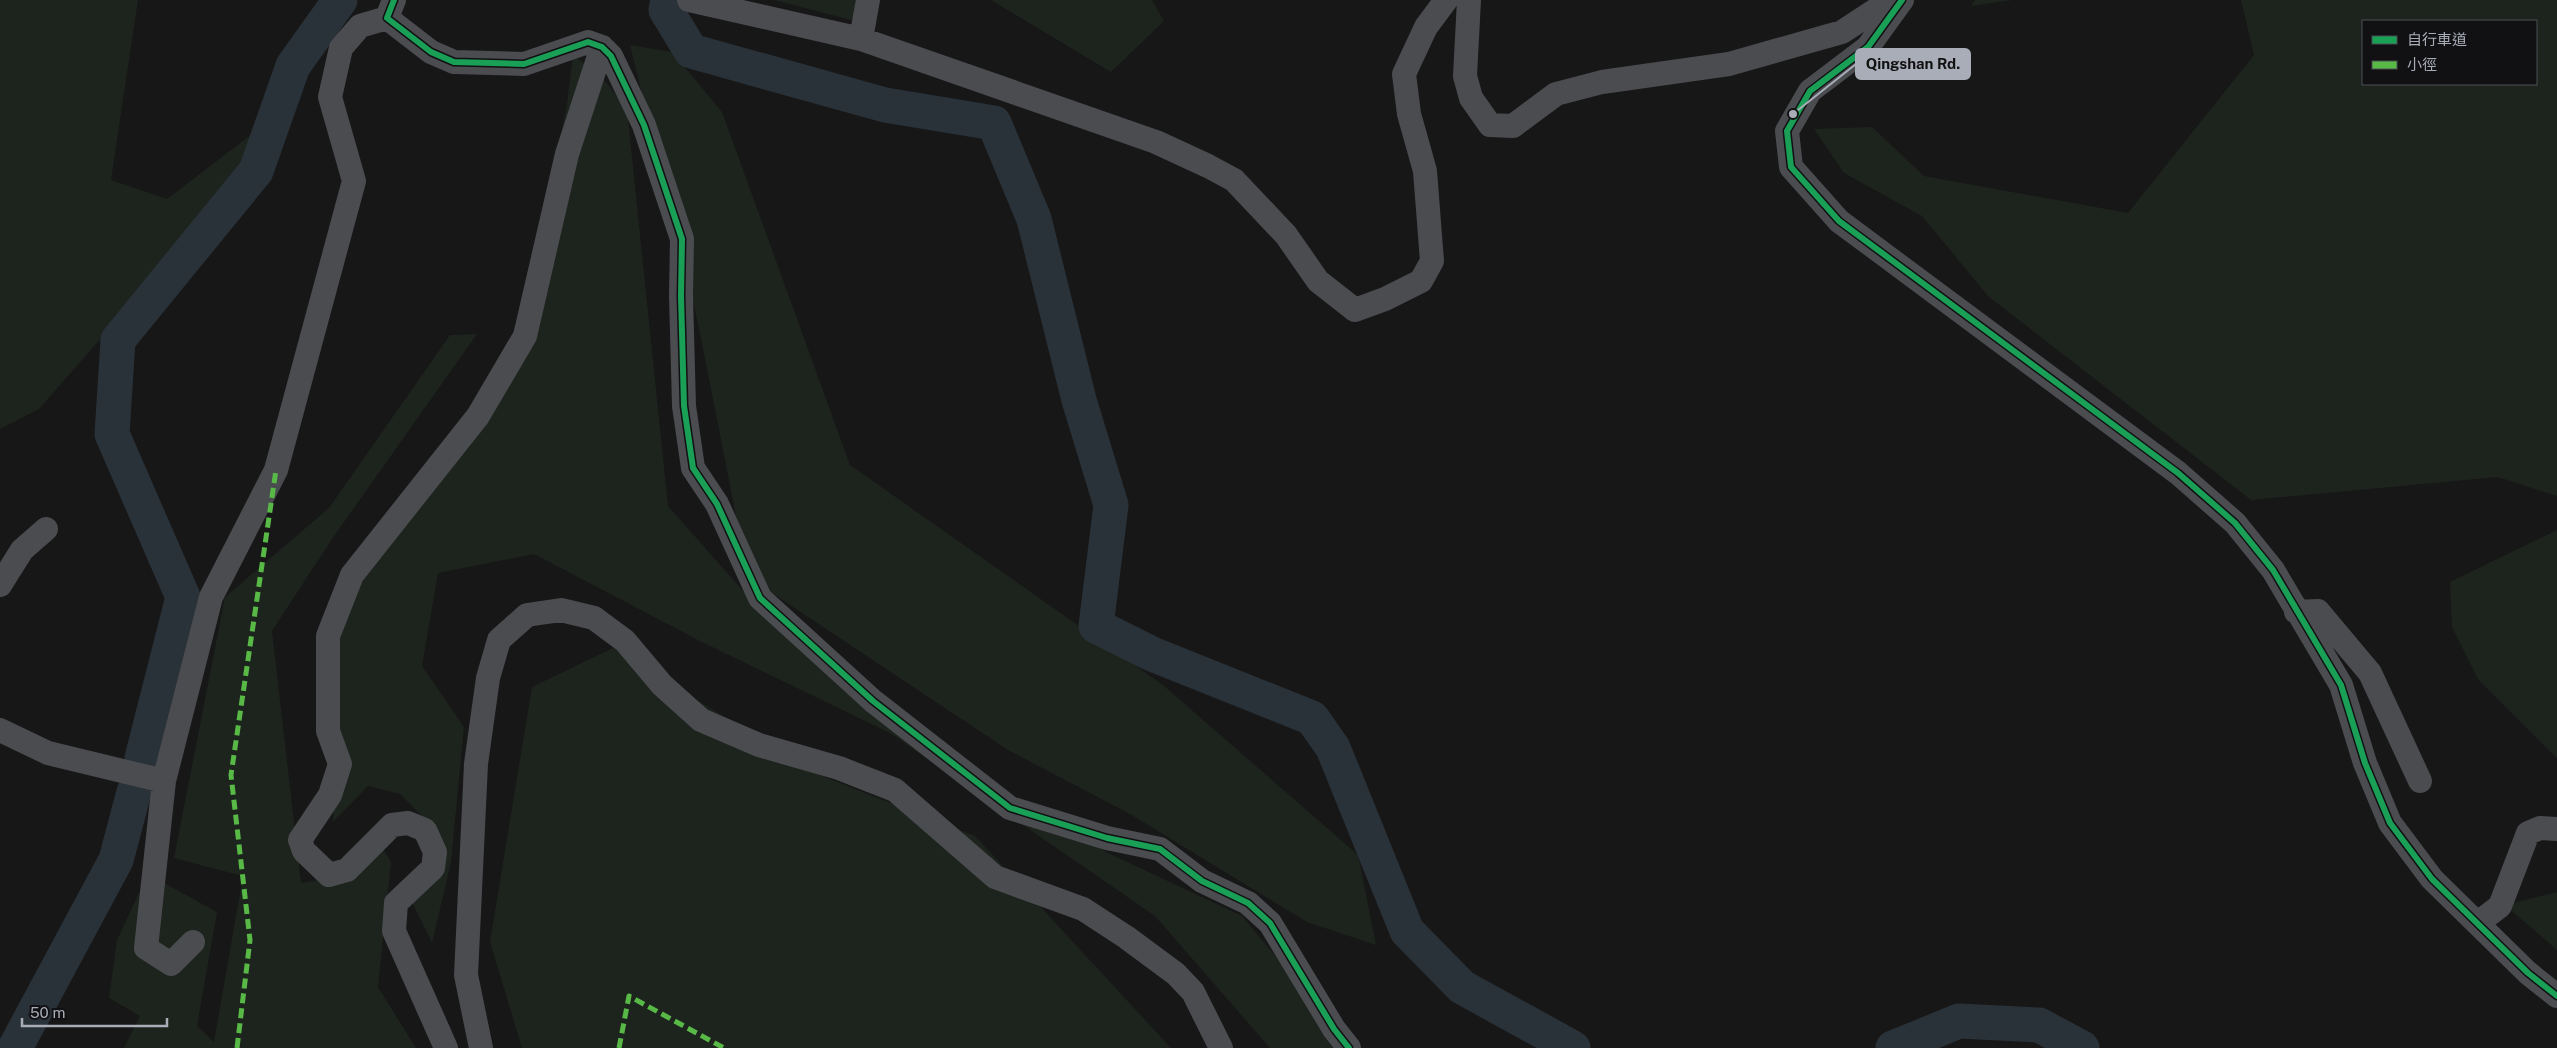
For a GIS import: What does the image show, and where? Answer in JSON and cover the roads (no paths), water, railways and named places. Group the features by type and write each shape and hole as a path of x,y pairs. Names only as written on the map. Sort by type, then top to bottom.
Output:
{"street":[{"path":"861,39 868,0"},
{"path":"699,1 861,39 1156,142 1208,166 1234,180 1286,235 1318,281 1355,310 1385,299 1421,281 1432,261 1425,171 1409,114 1404,74 1426,27 1446,0"},
{"path":"1469,0 1465,76 1471,98 1490,125 1513,126 1556,94 1602,82 1729,64 1842,32 1891,0"},
{"path":"1902,0 1868,47 1810,92 1787,131 1791,167 1839,221 2178,473 2235,523 2273,570 2296,612 2341,684 2365,763 2390,823 2432,879 2528,974 2557,996"},
{"path":"193,942 171,964 146,948 164,781 211,597 276,470 354,182 330,97 341,48 360,26 391,9 431,52 454,62 524,64 588,42 602,47 611,56 644,126 682,239 681,296 684,406 693,468 717,504 760,598 873,701 1010,808 1107,838 1160,849 1202,881 1248,903 1270,922 1334,1029 1349,1048"},
{"path":"446,1048 394,931 396,903 433,868 435,852 426,830 408,823 392,825 347,870 329,875 304,851 300,840 330,795 340,764 328,731 328,636 352,575 478,416 525,336 567,154 602,47"},
{"path":"0,584 22,550 46,529"},
{"path":"480,1048 466,975 476,764 488,678 499,640 527,615 561,610 594,618 626,641 662,685 701,720 759,745 839,768 895,790 995,878 1083,909 1126,937 1176,974 1193,992 1221,1048"},
{"path":"2296,612 2318,611 2370,673 2420,782"},
{"path":"0,730 48,753 164,781"},
{"path":"2478,923 2500,906 2528,833 2540,828 2557,828"}],"waterway":[{"path":"142,758 183,597 112,434 118,340 256,171 293,66 340,0"},
{"path":"668,0 666,10 691,51 885,105 994,123 1034,219 1079,400 1111,505 1096,626 1152,654 1312,718 1333,748 1407,931 1462,987 1573,1048"},
{"path":"15,1048 116,860 134,792"},
{"path":"1893,1048 1959,1021 2039,1025 2082,1048"}],"place":[{"name":"Qingshan Rd.","path":"1793,114"}]}
